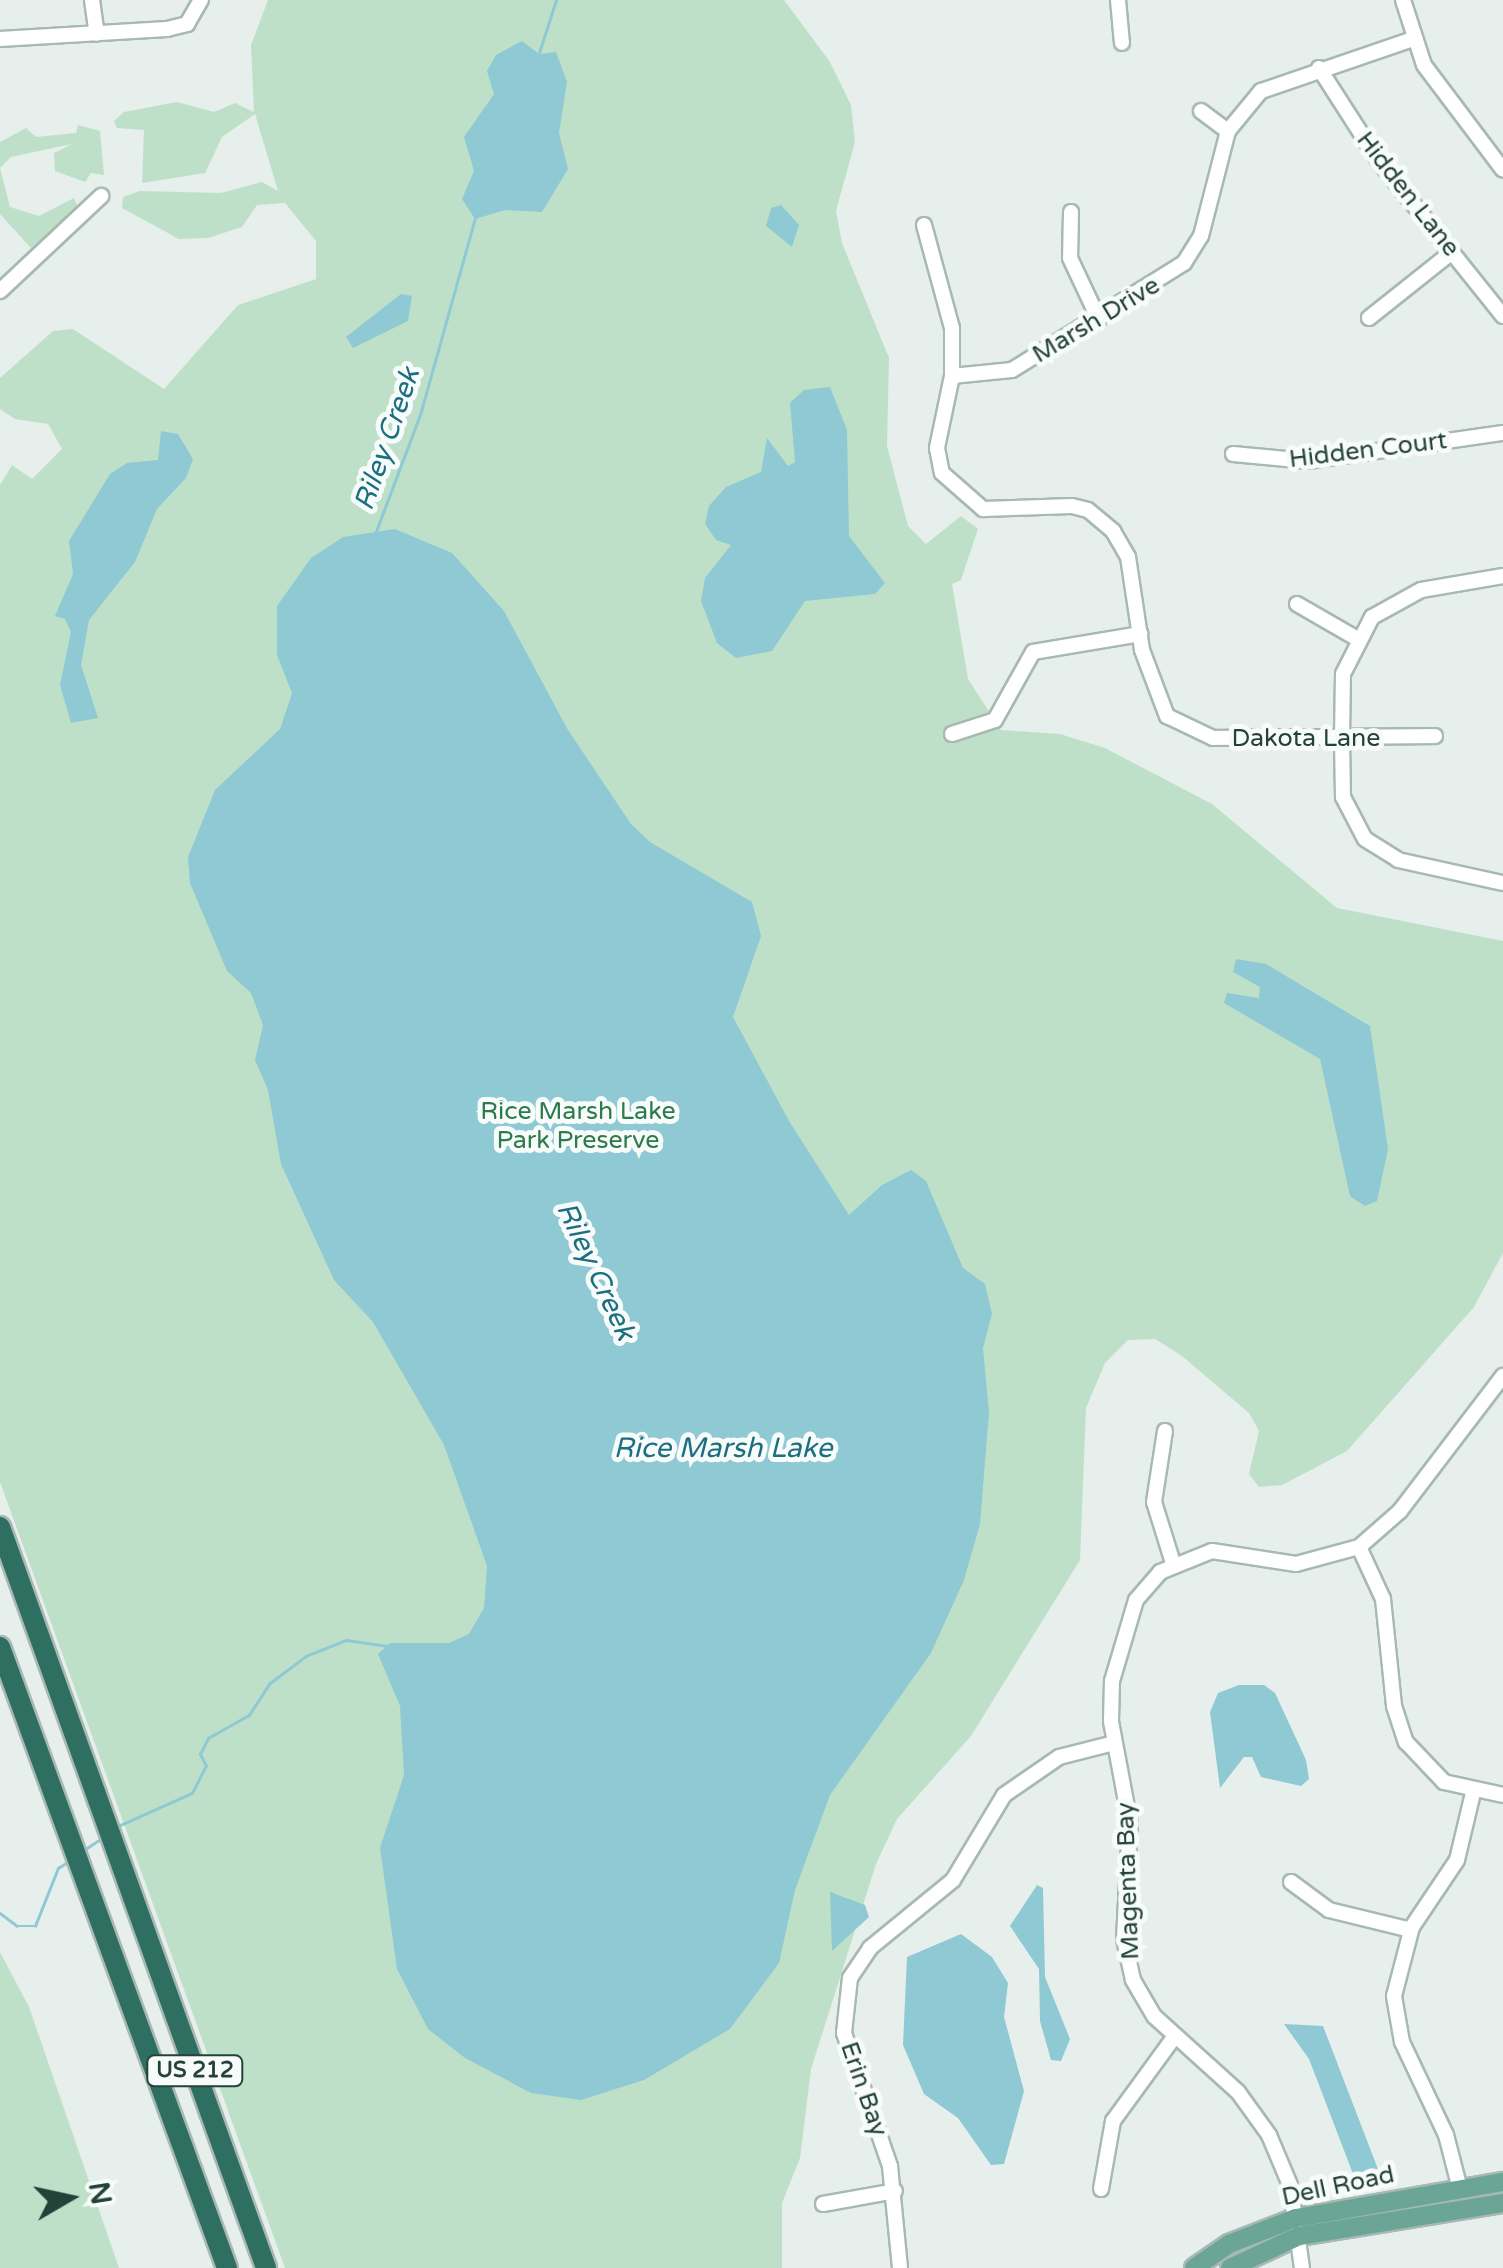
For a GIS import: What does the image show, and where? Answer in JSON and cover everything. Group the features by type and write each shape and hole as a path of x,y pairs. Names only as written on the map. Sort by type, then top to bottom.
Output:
{"highway":[{"name":"US 212","path":"0,1526 266,2268"},
{"name":"US 212","path":"0,1647 227,2268"}],"main road":[{"name":"Dell Road","path":"1194,2268 1230,2244 1503,2182"},
{"name":"Dell Road","path":"1230,2268 1298,2227 1503,2203"}],"street":[{"path":"92,0 97,34"},
{"path":"0,39 187,24 201,0"},
{"path":"1118,0 1122,43"},
{"path":"1403,0 1424,65 1503,170"},
{"name":"Marsh Drive","path":"952,376 1012,370 1099,320 1184,263 1200,236 1228,131 1261,91 1319,68 1414,39"},
{"name":"Hidden Lane","path":"1319,68 1378,160 1503,316"},
{"path":"1201,111 1228,131"},
{"path":"0,290 101,196"},
{"path":"1071,212 1070,258 1099,320"},
{"name":"Dakota Lane","path":"924,225 945,288 952,376 937,448 942,473 988,510 1072,506 1101,519 1128,557 1151,687 1167,716 1188,730 1255,741 1435,736"},
{"path":"1369,318 1452,252"},
{"name":"Hidden Court","path":"1234,454 1308,461 1503,432"},
{"path":"1503,576 1393,601 1356,638 1342,674 1344,797 1365,839 1398,860 1503,884"},
{"path":"1297,604 1356,638"},
{"path":"952,734 995,720 1033,652 1140,634"},
{"path":"1164,1432 1154,1502 1173,1563 1224,1551 1307,1563 1359,1546 1400,1511 1503,1376"},
{"path":"1359,1546 1383,1599 1394,1706 1406,1742 1429,1772 1473,1793 1503,1795"},
{"name":"Magenta Bay","path":"1173,1563 1136,1600 1112,1681 1114,1743 1130,1823 1126,1960 1142,1999 1254,2113 1281,2160 1298,2227 1302,2268"},
{"name":"Erin Bay","path":"900,2268 895,2191 844,2033 850,1978 870,1948 953,1880 1004,1794 1060,1756 1114,1743"},
{"path":"1460,2189 1446,2135 1396,2019 1397,1973 1411,1930 1458,1860 1473,1793"},
{"path":"1291,1882 1329,1910 1411,1930"},
{"path":"1101,2190 1114,2121 1175,2036"},
{"path":"823,2204 895,2191"}],"green space":[{"name":"Rice Marsh Lake Park Preserve","path":"268,0 784,0 830,62 851,105 855,142 836,211 842,243 889,358 887,446 908,526 926,544 961,516 978,529 961,580 952,584 968,679 1001,730 1060,734 1105,748 1212,804 1337,908 1503,941 1503,1253 1474,1307 1347,1451 1282,1485 1259,1487 1249,1474 1259,1431 1249,1413 1182,1356 1155,1339 1128,1340 1105,1363 1086,1408 1080,1560 971,1736 897,1819 876,1864 811,2069 800,2158 782,2203 782,2268 285,2268 0,1482 0,485 12,465 32,479 62,449 48,424 15,419 0,409 0,378 53,331 73,329 164,389 238,305 316,279 316,241 285,203 257,205 242,227 208,238 179,239 122,208 123,197 140,191 221,193 262,182 278,191 255,114 222,137 205,173 142,183 144,130 117,128 114,121 124,112 177,102 214,112 235,103 254,112 251,45"},
{"path":"78,125 100,131 104,175 91,173 85,182 55,171 54,153 72,144 11,157 0,168 0,142 26,128 36,137 76,133"},
{"path":"0,168 10,207 39,216 74,198 78,208 31,248 0,214"},
{"path":"0,1952 29,2007 119,2268 0,2268"}],"water":[{"path":"522,41 539,54 556,52 567,82 559,133 568,169 542,212 505,210 475,219 462,199 474,171 464,137 494,94 487,71 496,55"},
{"path":"781,205 799,225 792,247 766,226 771,208"},
{"path":"401,294 412,296 408,321 353,348 346,337"},
{"path":"830,387 847,430 849,536 885,583 875,594 805,601 772,651 736,658 717,643 701,601 705,578 731,545 716,540 705,524 709,506 726,487 761,472 767,438 788,466 795,462 790,403 804,390"},
{"path":"161,431 178,434 193,459 186,478 157,509 135,562 89,620 81,665 98,718 71,723 60,685 71,632 65,619 55,616 73,574 69,541 110,474 127,463 158,460"},
{"name":"Rice Marsh Lake","path":"395,529 452,553 504,611 568,730 631,824 650,842 752,902 761,936 733,1017 789,1121 849,1215 882,1185 911,1170 926,1181 963,1268 985,1284 992,1314 983,1348 989,1412 980,1524 964,1580 931,1653 830,1795 795,1890 779,1963 730,2029 644,2080 581,2100 531,2093 465,2058 428,2029 397,1969 380,1848 404,1775 400,1706 378,1654 390,1643 449,1643 469,1634 484,1608 487,1566 444,1445 373,1322 334,1280 281,1164 268,1090 255,1060 263,1025 251,993 227,971 190,883 188,857 215,790 280,729 292,693 277,655 277,606 311,558 343,537"},
{"path":"1236,959 1266,964 1370,1026 1388,1149 1377,1201 1365,1206 1350,1196 1320,1059 1224,1003 1227,993 1259,998 1260,987 1233,972"},
{"path":"1239,1685 1264,1685 1275,1693 1306,1760 1309,1779 1301,1786 1261,1777 1252,1757 1244,1757 1220,1788 1210,1712 1218,1693"},
{"path":"1037,1885 1043,1888 1045,1977 1070,2039 1061,2061 1051,2060 1040,2021 1039,1969 1010,1926"},
{"path":"830,1892 865,1905 869,1917 832,1951"},
{"path":"961,1934 992,1957 1008,1983 1004,2017 1024,2091 1004,2164 991,2165 958,2118 924,2094 903,2045 907,1957"},
{"path":"1284,2024 1323,2026 1381,2177 1355,2179 1309,2059"}],"waterway":[{"name":"Riley Creek","path":"539,53 556,0"},
{"name":"Riley Creek","path":"375,534 420,415 475,218"},
{"name":"Riley Creek","path":"116,1827 192,1793 206,1766 200,1754 208,1738 249,1715 270,1683 306,1656 346,1640 388,1646"},
{"name":"Riley Creek","path":"84,1850 102,1838"},
{"name":"Riley Creek","path":"0,1913 17,1926 35,1926 58,1868 69,1861"}]}
